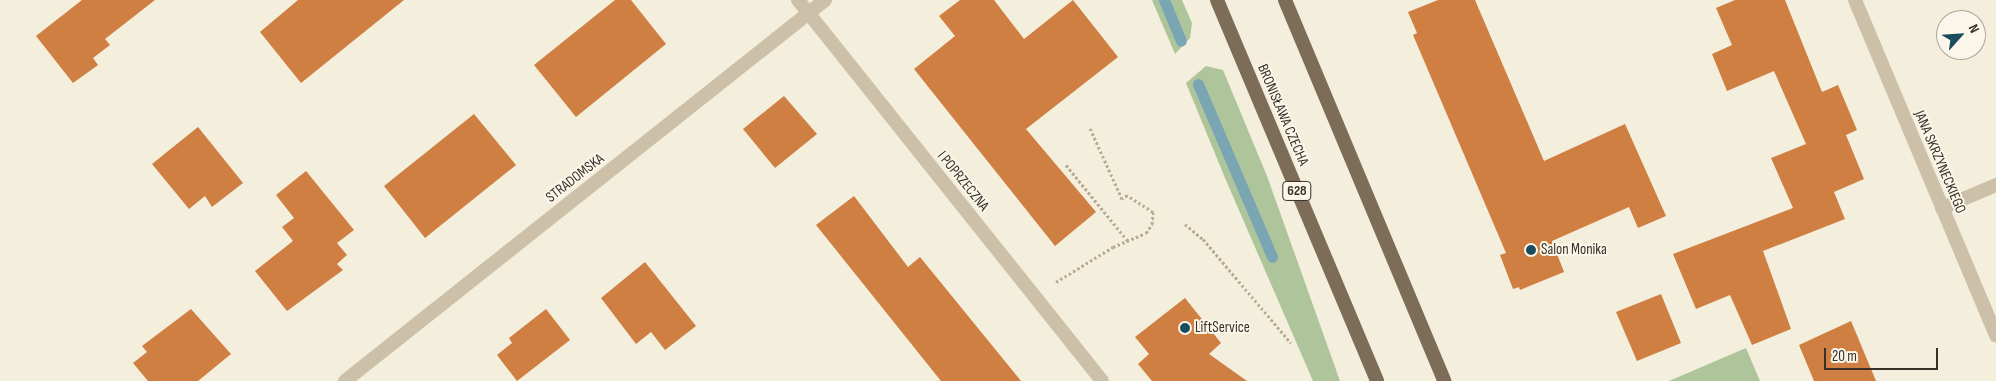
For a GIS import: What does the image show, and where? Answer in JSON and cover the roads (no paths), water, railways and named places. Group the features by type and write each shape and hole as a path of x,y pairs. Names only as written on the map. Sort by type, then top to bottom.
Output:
{"main road":[{"name":"BRONISŁAWA CZECHA","path":"1217,0 1377,381"},
{"path":"1285,0 1444,381"}],"street":[{"name":"I POPRZECZNA","path":"798,0 1102,381"},
{"name":"STRADOMSKA","path":"345,381 825,0"},
{"name":"JANA SKRZYNECKIEGO","path":"1855,0 1996,336"},
{"path":"1942,208 1996,185"}],"waterway":[{"path":"1164,0 1181,41"},
{"path":"1198,84 1272,257"}],"place":[{"name":"Salon Monika","path":"1531,250"},
{"name":"LiftService","path":"1185,328"}]}
